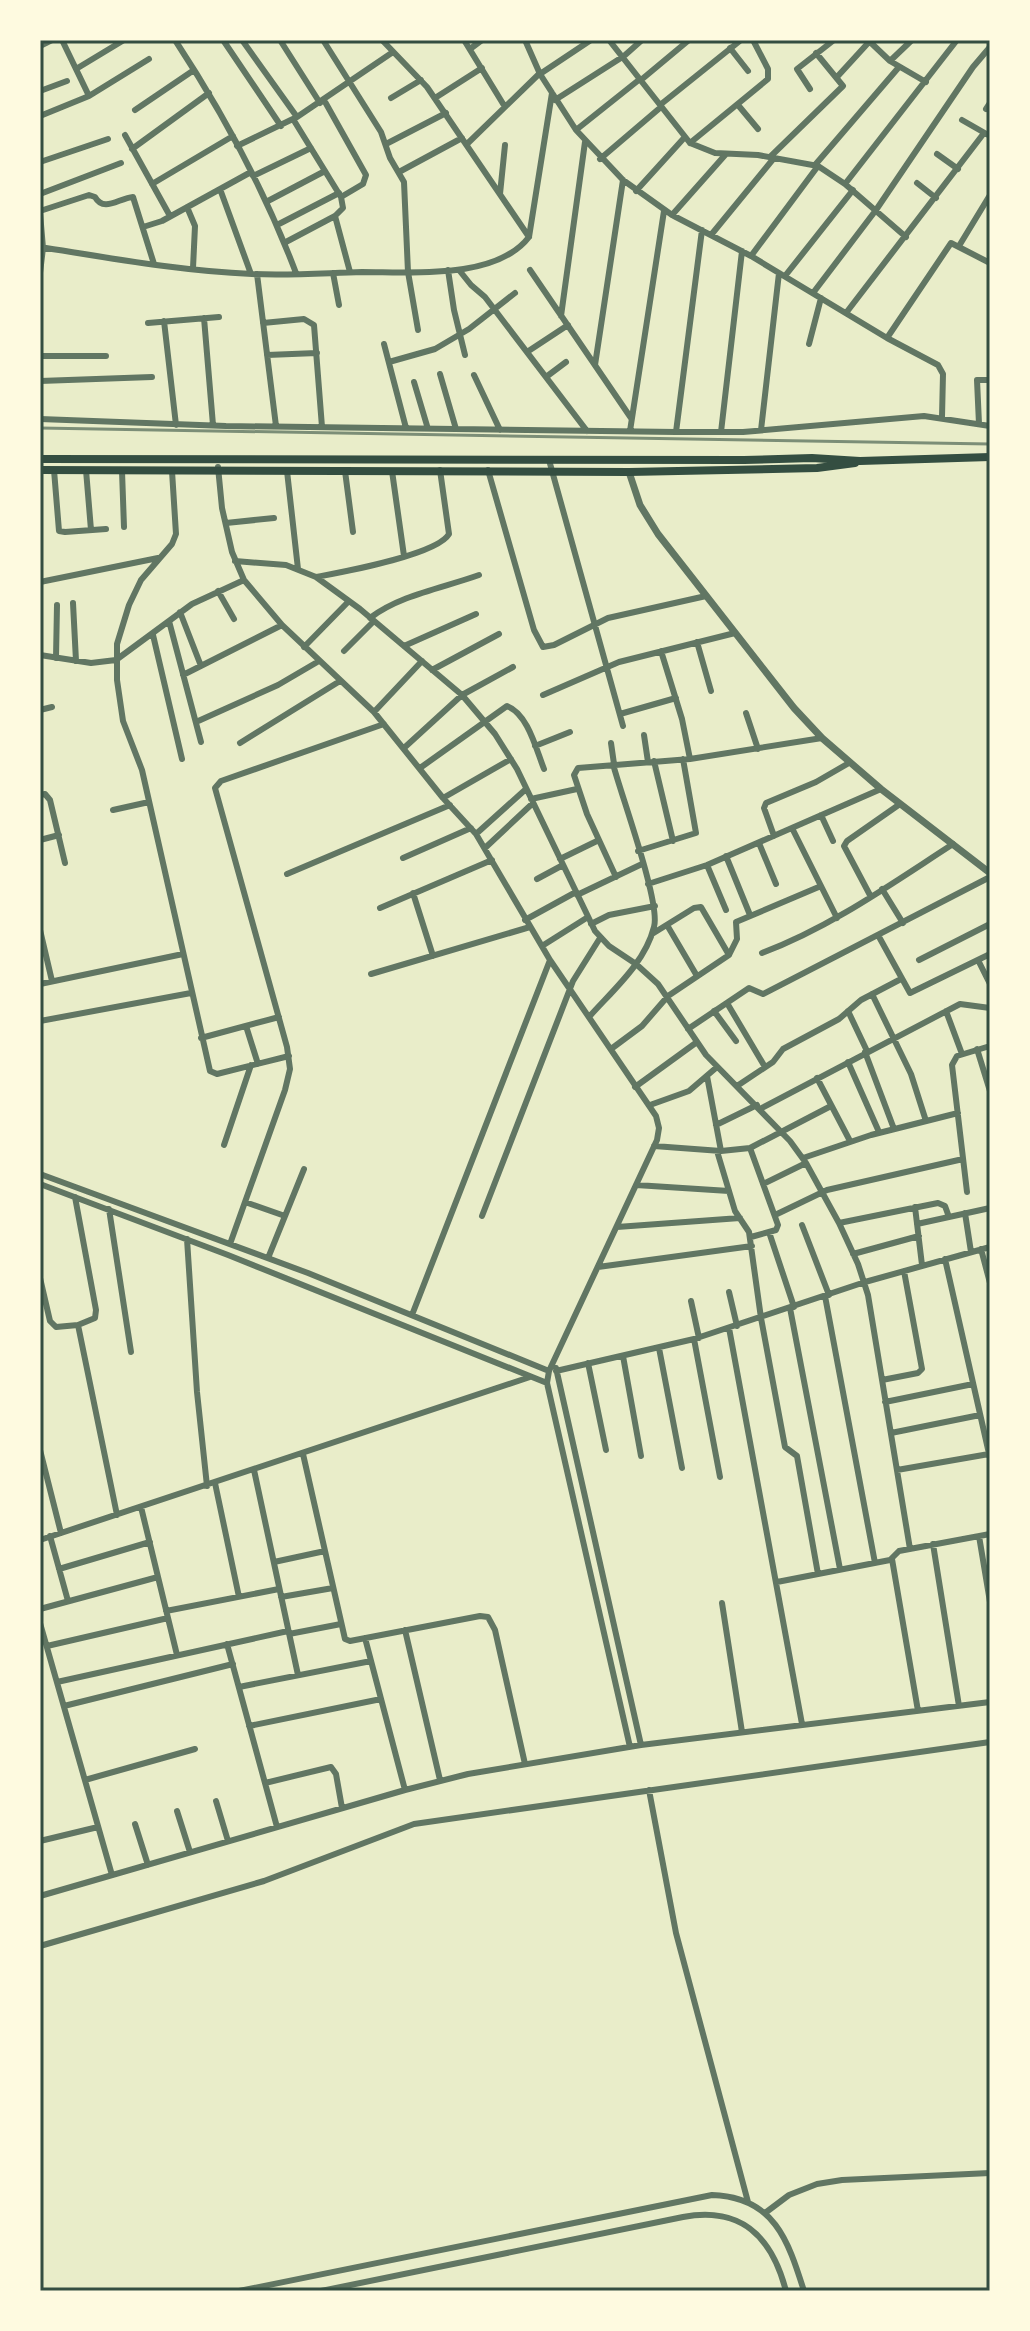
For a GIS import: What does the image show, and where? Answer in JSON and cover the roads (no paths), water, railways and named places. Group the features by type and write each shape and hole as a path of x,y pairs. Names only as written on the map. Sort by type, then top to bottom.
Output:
{"main road":[{"path":"40,459 812,458 860,461 990,457"},
{"path":"700,460 700,471"},
{"path":"40,470 629,472 817,468 860,461"}],"street":[{"path":"40,46 52,40"},
{"path":"62,40 89,96"},
{"path":"76,69 124,40"},
{"path":"175,40 233,136 277,225 296,273"},
{"path":"223,40 281,126"},
{"path":"242,40 295,118 340,195 343,208 335,216 284,243"},
{"path":"277,225 361,185 366,178 322,101 280,40"},
{"path":"323,40 381,132 405,187 408,272 418,330"},
{"path":"382,40 435,98 529,237"},
{"path":"464,40 505,107"},
{"path":"470,49 482,40"},
{"path":"525,40 540,73 576,130 623,180 664,211 751,256 940,367 942,417"},
{"path":"399,172 464,141 540,73 591,40"},
{"path":"609,40 687,141 706,151 772,157 817,166 853,190 906,237"},
{"path":"554,96 624,56 642,40"},
{"path":"576,130 689,40"},
{"path":"600,159 741,40"},
{"path":"636,191 687,141 765,84 768,69 753,40"},
{"path":"810,89 797,69 834,40"},
{"path":"890,61 912,40"},
{"path":"845,184 957,40"},
{"path":"837,77 868,41 890,61 926,82"},
{"path":"813,293 876,210 973,67 990,47"},
{"path":"730,48 748,71"},
{"path":"237,146 295,118 393,52"},
{"path":"711,235 772,157 842,87 842,83 816,53"},
{"path":"40,116 89,96 149,59"},
{"path":"751,256 817,166 899,67"},
{"path":"435,98 482,68"},
{"path":"135,110 194,70"},
{"path":"391,98 421,80"},
{"path":"40,91 67,81"},
{"path":"132,149 209,93"},
{"path":"41,247 154,264 254,274 459,270 495,260 529,237 554,96"},
{"path":"738,105 758,129"},
{"path":"386,144 446,113"},
{"path":"846,313 987,135 962,120"},
{"path":"125,135 170,216"},
{"path":"152,184 233,136"},
{"path":"40,162 108,139"},
{"path":"561,316 585,142"},
{"path":"500,194 505,145"},
{"path":"143,227 311,148"},
{"path":"672,215 726,154"},
{"path":"937,154 958,169"},
{"path":"40,194 121,163"},
{"path":"266,202 325,171"},
{"path":"595,365 623,180"},
{"path":"917,183 936,198"},
{"path":"220,189 254,274 276,426"},
{"path":"761,430 782,275 853,190"},
{"path":"40,273 40,212 89,195 103,205 131,197 154,264"},
{"path":"959,246 990,195"},
{"path":"187,207 194,222 193,268"},
{"path":"630,431 664,211"},
{"path":"980,211 990,218"},
{"path":"335,216 350,272"},
{"path":"676,432 702,230"},
{"path":"887,338 951,243 990,263"},
{"path":"721,432 742,251"},
{"path":"448,270 465,355"},
{"path":"459,270 494,309 587,431"},
{"path":"530,270 631,418"},
{"path":"333,273 339,305"},
{"path":"389,362 431,351 459,335 515,293"},
{"path":"809,344 821,298"},
{"path":"148,323 219,317"},
{"path":"204,318 213,425"},
{"path":"263,323 304,319 314,325 322,427"},
{"path":"164,321 176,425"},
{"path":"527,352 568,325"},
{"path":"384,344 406,428"},
{"path":"267,355 317,353"},
{"path":"40,356 106,356"},
{"path":"546,377 566,362"},
{"path":"440,374 456,429"},
{"path":"474,375 500,430"},
{"path":"40,381 152,377"},
{"path":"979,424 977,380 990,380"},
{"path":"414,382 428,429"},
{"path":"40,419 176,425 721,432 924,416 990,426"},
{"path":"217,459 226,523 235,561 244,580 282,625 374,712 473,831 550,960 656,1116 659,1128 654,1146 547,1383 630,1747"},
{"path":"549,460 623,726"},
{"path":"54,470 58,529 63,532 106,529"},
{"path":"86,470 91,530"},
{"path":"316,577 404,556 443,542 449,534 440,470"},
{"path":"488,470 537,640 543,647 554,645 608,618 706,596"},
{"path":"122,471 124,527"},
{"path":"172,471 176,534 172,544 141,580 129,605 117,644 123,721 139,758 211,1072 215,1074 289,1056"},
{"path":"287,471 298,569"},
{"path":"345,471 353,532"},
{"path":"392,471 404,556"},
{"path":"629,472 648,520 794,708 849,763 990,875 761,995 749,988 688,1029"},
{"path":"226,523 274,518"},
{"path":"40,582 160,558"},
{"path":"235,561 264,562 298,569 316,577 372,619 462,695 511,759 600,938 636,964 668,996 717,1067 783,1133 805,1160 839,1223 865,1282 910,1549"},
{"path":"344,651 372,619 396,601 479,575"},
{"path":"40,655 98,663 116,660 180,612 244,580"},
{"path":"218,591 234,619"},
{"path":"304,647 349,601"},
{"path":"73,603 76,661"},
{"path":"56,658 57,605"},
{"path":"180,612 201,666"},
{"path":"404,646 476,614"},
{"path":"169,621 201,742"},
{"path":"183,675 282,625"},
{"path":"543,695 607,667 735,633"},
{"path":"432,670 499,634"},
{"path":"153,635 182,759"},
{"path":"697,642 711,691"},
{"path":"638,851 694,835 696,831 676,698 661,651"},
{"path":"196,722 278,685 319,661"},
{"path":"374,712 422,661"},
{"path":"404,748 462,695 513,667"},
{"path":"240,743 340,681"},
{"path":"620,714 676,698"},
{"path":"40,710 52,707"},
{"path":"420,768 502,707 512,707 523,720 544,769"},
{"path":"746,713 758,749"},
{"path":"230,1244 289,1080 289,1056 216,785 384,724"},
{"path":"535,746 570,732"},
{"path":"644,735 673,841"},
{"path":"616,877 577,789 576,769 686,759 822,738"},
{"path":"589,1017 636,964 652,934 656,916 613,764 611,743"},
{"path":"443,798 511,759"},
{"path":"774,836 764,808 766,803 816,782 849,763"},
{"path":"403,858 473,831 526,789"},
{"path":"485,848 532,801 577,789"},
{"path":"648,884 707,865 881,789"},
{"path":"40,795 45,794 50,800 65,863"},
{"path":"113,810 149,802"},
{"path":"871,897 844,846 900,804"},
{"path":"287,874 450,805"},
{"path":"821,815 833,841"},
{"path":"792,828 837,918"},
{"path":"40,840 59,835"},
{"path":"537,879 599,840"},
{"path":"759,843 776,884"},
{"path":"762,953 837,918 953,844"},
{"path":"726,856 750,915"},
{"path":"380,908 492,860"},
{"path":"525,920 642,864"},
{"path":"707,865 726,910"},
{"path":"611,1049 642,1026 668,996 729,955 736,943 736,922 821,886"},
{"path":"882,889 903,923"},
{"path":"413,893 433,956"},
{"path":"542,946 589,920 655,906"},
{"path":"652,934 701,907 729,955"},
{"path":"919,960 990,924"},
{"path":"667,925 697,976"},
{"path":"371,974 530,927"},
{"path":"40,930 52,981"},
{"path":"878,935 910,993 990,954"},
{"path":"482,1216 571,989 600,938"},
{"path":"40,984 183,954"},
{"path":"412,1315 550,960"},
{"path":"978,960 990,984"},
{"path":"737,1086 776,1059 781,1050 901,979"},
{"path":"40,1021 191,993"},
{"path":"872,994 917,1090 926,1121"},
{"path":"727,1003 765,1067"},
{"path":"716,1125 817,1078 946,1011 965,1003 986,1008"},
{"path":"714,1011 736,1041"},
{"path":"848,1011 894,1129"},
{"path":"946,1011 962,1054"},
{"path":"201,1038 279,1017"},
{"path":"224,1145 255,1064 246,1026"},
{"path":"635,1087 697,1042"},
{"path":"967,1192 952,1075 953,1061 962,1054 990,1046"},
{"path":"977,1049 990,1091"},
{"path":"848,1062 879,1132"},
{"path":"650,1105 685,1094 717,1067"},
{"path":"707,1076 729,1191 751,1237 761,1318 785,1447 797,1456 818,1574"},
{"path":"817,1078 850,1141"},
{"path":"654,1146 719,1151 750,1148 831,1106"},
{"path":"763,1184 805,1160 850,1141 958,1113"},
{"path":"750,1148 778,1226 751,1237"},
{"path":"775,1215 822,1192 963,1159"},
{"path":"268,1258 304,1169"},
{"path":"40,1174 268,1258 553,1371 696,1339 865,1282 990,1247"},
{"path":"40,1184 187,1239 547,1383"},
{"path":"636,1185 729,1191"},
{"path":"40,1278 52,1324 59,1329 95,1318 75,1197"},
{"path":"245,1202 285,1216"},
{"path":"839,1223 941,1204 947,1209 949,1217"},
{"path":"915,1207 922,1265"},
{"path":"917,1224 990,1208"},
{"path":"109,1209 131,1352"},
{"path":"965,1213 971,1252"},
{"path":"617,1227 740,1218"},
{"path":"802,1225 827,1296 875,1563"},
{"path":"769,1232 792,1307 840,1569"},
{"path":"853,1254 919,1236"},
{"path":"187,1239 198,1405 207,1486"},
{"path":"598,1267 752,1246"},
{"path":"981,1249 990,1283"},
{"path":"897,1470 990,1456 945,1259"},
{"path":"882,1380 916,1374 922,1369 904,1271"},
{"path":"729,1292 802,1724"},
{"path":"691,1301 720,1477"},
{"path":"78,1325 117,1515"},
{"path":"659,1348 682,1468"},
{"path":"623,1356 641,1456"},
{"path":"588,1363 606,1450"},
{"path":"553,1371 641,1745"},
{"path":"44,1538 531,1377"},
{"path":"885,1402 973,1384"},
{"path":"891,1433 980,1415"},
{"path":"40,1450 61,1533"},
{"path":"303,1454 346,1640 480,1616 490,1619 525,1764"},
{"path":"254,1470 298,1675"},
{"path":"215,1483 239,1597"},
{"path":"141,1507 177,1655"},
{"path":"40,1529 59,1569 68,1601"},
{"path":"777,1582 875,1563 892,1559 897,1552 990,1534"},
{"path":"979,1536 990,1602"},
{"path":"59,1569 150,1542"},
{"path":"933,1544 959,1706"},
{"path":"274,1562 325,1551"},
{"path":"892,1559 918,1711"},
{"path":"40,1609 158,1577"},
{"path":"47,1646 239,1597 333,1588"},
{"path":"722,1603 742,1732"},
{"path":"40,1623 112,1875"},
{"path":"57,1682 227,1644 341,1624"},
{"path":"405,1630 440,1780"},
{"path":"365,1638 405,1790"},
{"path":"227,1644 277,1827"},
{"path":"239,1687 371,1661"},
{"path":"64,1706 233,1664"},
{"path":"249,1726 381,1699"},
{"path":"40,1896 440,1780 641,1745 990,1702"},
{"path":"40,1946 264,1881 414,1824 990,1742"},
{"path":"85,1780 195,1749"},
{"path":"265,1783 331,1767 336,1774 342,1808"},
{"path":"649,1790 676,1933 748,2202"},
{"path":"216,1801 228,1841"},
{"path":"177,1811 190,1852"},
{"path":"135,1824 148,1865"},
{"path":"40,1841 98,1827"},
{"path":"765,2213 789,2195 817,2184 842,2180 990,2173"},
{"path":"239,2291 700,2196 724,2196 748,2202 765,2213 784,2236 804,2291"},
{"path":"321,2291 683,2217 709,2215 745,2225 765,2241 778,2263 786,2291"}],"railway":[{"path":"40,428 990,444"}]}
